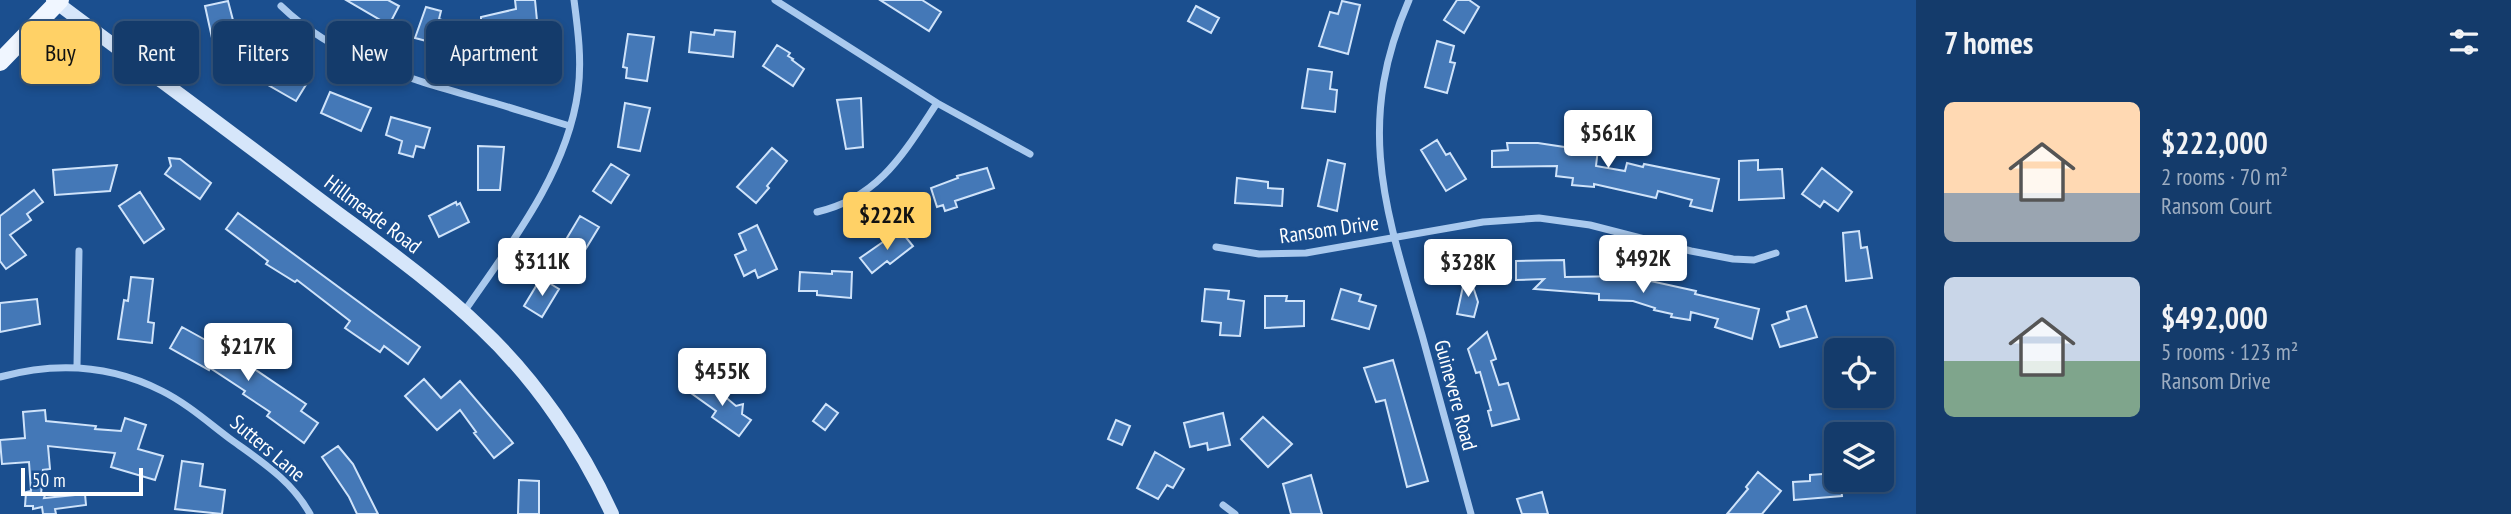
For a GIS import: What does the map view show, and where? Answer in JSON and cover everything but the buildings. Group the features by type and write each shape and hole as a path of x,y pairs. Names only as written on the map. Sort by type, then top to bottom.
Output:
{"main road":[{"path":"0,62 57,1"}],"street":[{"path":"464,312 538,199 570,126 580,77 579,34 574,0"},
{"path":"775,0 937,103 1030,154"},
{"name":"Guinevere Road","path":"1409,0 1393,43 1385,77 1379,120 1381,180 1393,237 1471,514"},
{"name":"Hillmeade Road","path":"57,1 354,225 464,312 540,394 581,456 612,514"},
{"path":"281,6 315,34 380,68 570,126"},
{"path":"817,212 852,201 876,184 895,164 937,103"},
{"name":"Ransom Drive","path":"1216,247 1259,254 1288,255 1483,222 1539,218 1590,225 1733,259 1754,260 1776,253"},
{"path":"77,366 79,251"},
{"name":"Sutters Lane","path":"0,377 45,368 77,366 148,385 188,407 285,481 310,514"},
{"path":"1223,505 1235,514"}]}
